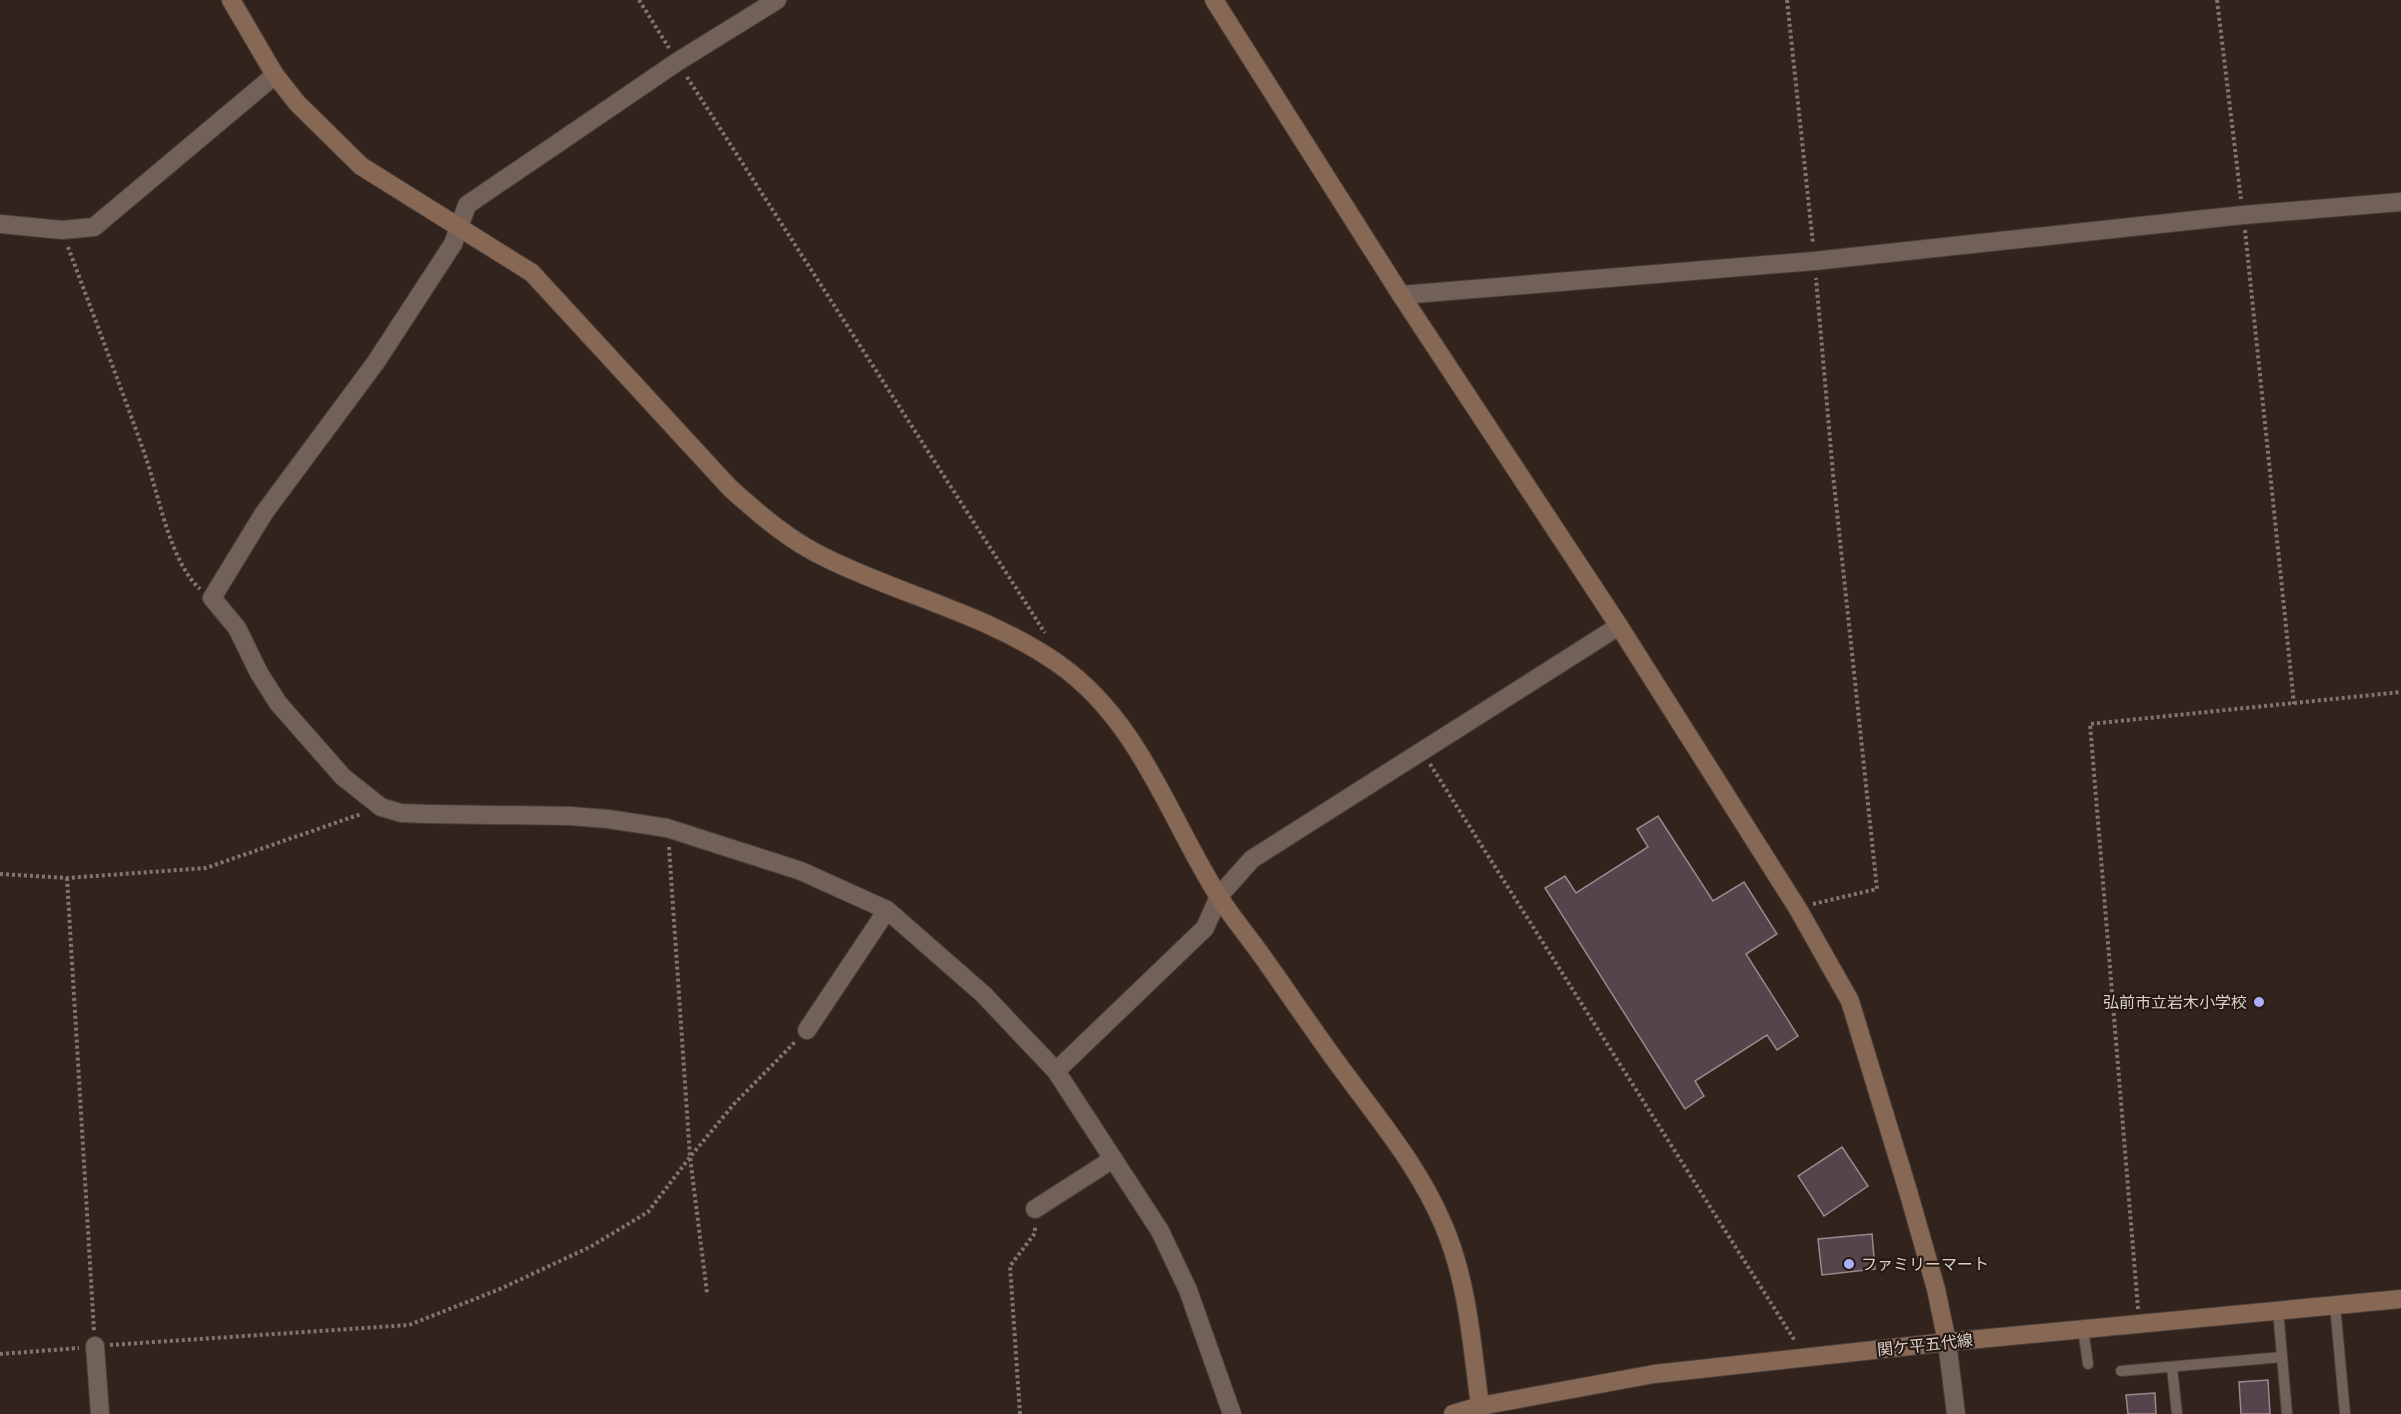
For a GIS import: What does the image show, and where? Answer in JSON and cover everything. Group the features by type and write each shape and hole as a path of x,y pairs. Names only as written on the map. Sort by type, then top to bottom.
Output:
{"street":[{"path":"231,0 275,75 297,103 361,166 532,273 730,488 772,524 803,546 841,566 980,621 1023,642 1061,666 1086,687 1129,735 1219,896 1415,1169 1441,1221 1464,1287 1480,1410"},
{"path":"777,0 677,62 467,205 453,244 376,362 264,513 212,598 237,628 259,673 278,703 343,777 381,807 400,813 571,816 667,828 801,871 886,910 983,994 1056,1071 1160,1231 1188,1290 1232,1414"},
{"path":"1214,0 1401,295 1619,626 1798,909 1850,1001 1912,1202 1936,1290 1947,1342 1956,1414"},
{"path":"0,224 62,230 94,226 275,75"},
{"path":"1401,295 1815,261 2243,215 2401,202"},
{"path":"1056,1071 1205,928 1219,896 1252,859 1619,626"},
{"path":"807,1030 886,910"},
{"path":"1035,1209 1113,1159"},
{"name":"関ケ平五代線","path":"1453,1414 1654,1374 1947,1342 2401,1299"},
{"path":"95,1347 100,1414"}],"lane":[{"path":"2335,1305 2345,1414"},
{"path":"2278,1310 2287,1414"},
{"path":"2083,1329 2088,1364"},
{"path":"2121,1371 2282,1358"},
{"path":"2172,1366 2176,1414"}],"path":[{"path":"639,0 1025,600 1047,638"},
{"path":"1787,0 1815,261 1833,474 1877,889 1818,902 1798,909"},
{"path":"2217,0 2243,215 2294,704"},
{"path":"62,230 147,460 171,541 197,586 212,598"},
{"path":"2139,1323 2090,724 2401,693"},
{"path":"1422,751 1806,1358"},
{"path":"0,874 67,878 206,868 381,807"},
{"path":"667,828 690,1156 707,1293"},
{"path":"67,878 95,1347"},
{"path":"0,1354 409,1325 500,1289 590,1247 648,1212 690,1156 734,1104 807,1030"},
{"path":"1020,1414 1010,1266 1035,1233 1035,1209"}],"building":[{"path":"1658,816 1713,901 1744,882 1777,934 1746,954 1798,1036 1777,1050 1767,1035 1695,1081 1704,1096 1685,1109 1545,888 1565,876 1576,893 1648,847 1637,829"},
{"path":"1842,1147 1868,1186 1824,1216 1798,1176"},
{"path":"1872,1234 1875,1269 1822,1275 1818,1239"},
{"path":"2268,1380 2270,1414 2241,1414 2239,1382"},
{"path":"2155,1393 2156,1414 2128,1414 2126,1395"}],"place":[{"name":"弘前市立岩木小学校","path":"2259,1002"},
{"name":"ファミリーマート","path":"1849,1264"}]}
